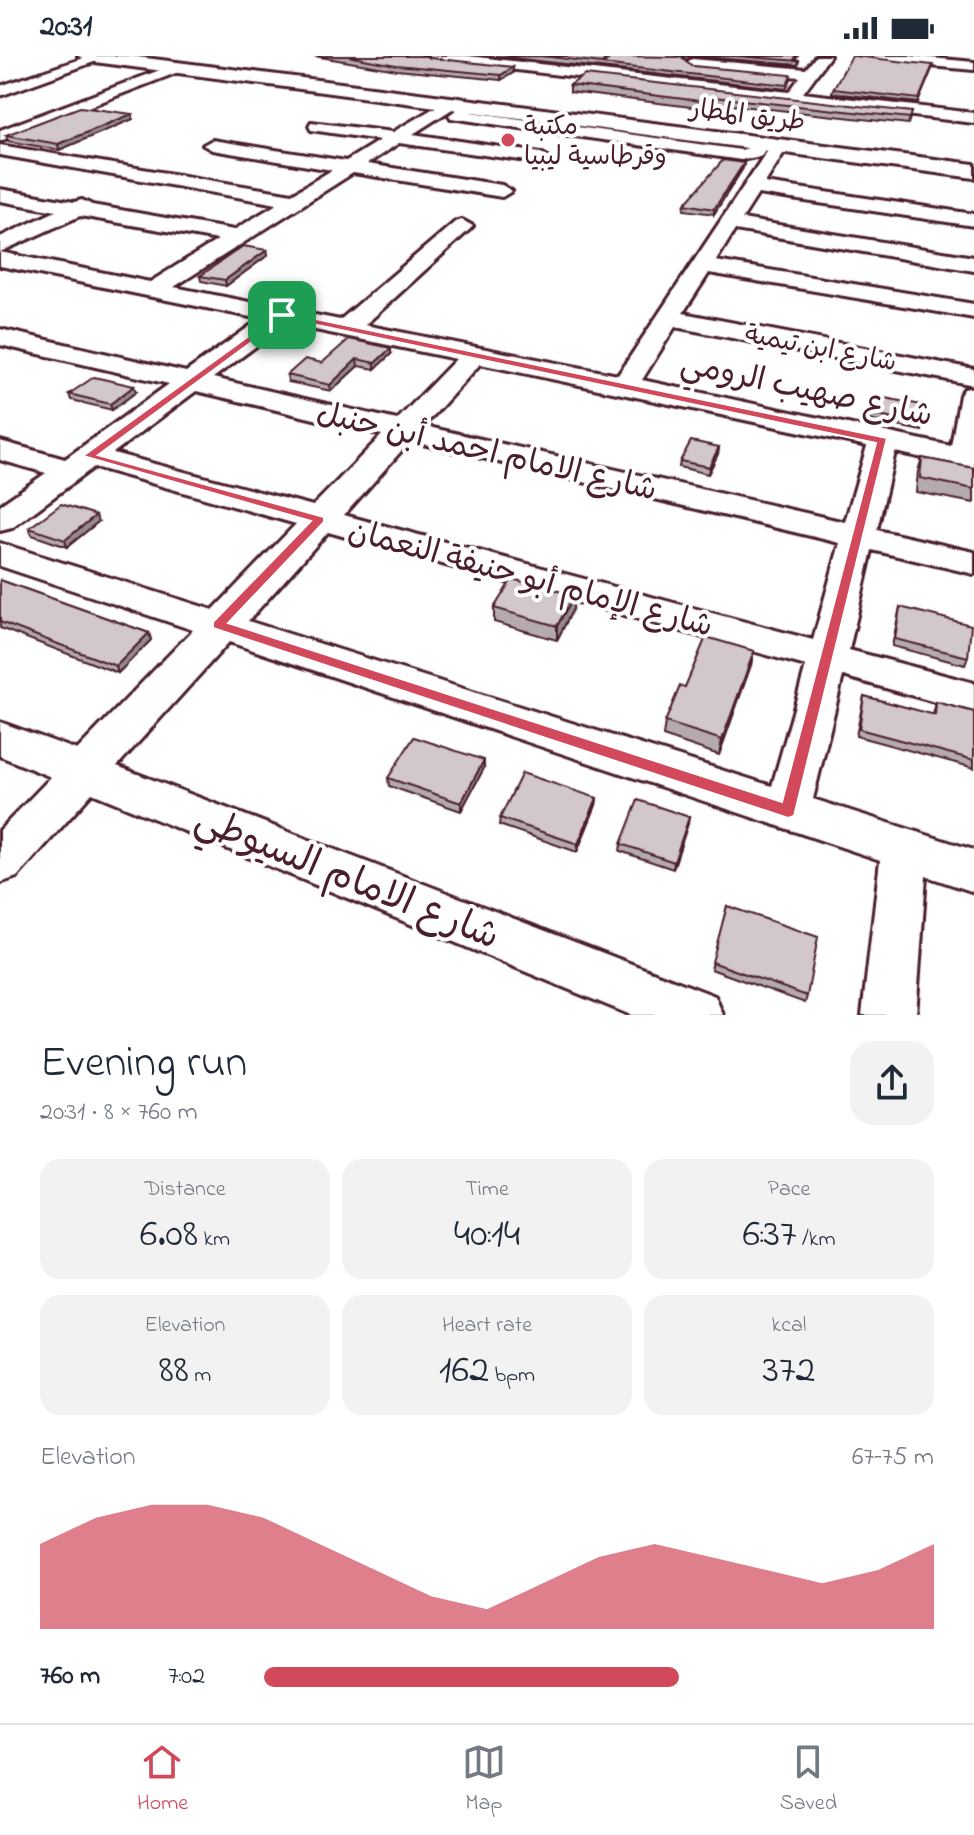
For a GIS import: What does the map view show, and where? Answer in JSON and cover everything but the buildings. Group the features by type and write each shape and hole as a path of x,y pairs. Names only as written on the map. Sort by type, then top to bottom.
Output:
{"highway":[{"name":"طريق المطار","path":"133,56 974,164"},
{"name":"طريق المطار","path":"92,57 460,105 508,117 675,139 769,145 974,171"}],"street":[{"path":"430,56 793,97 947,109 974,118"},
{"path":"530,68 546,56"},
{"path":"793,97 823,56"},
{"path":"863,56 974,66"},
{"path":"0,91 92,57"},
{"path":"671,61 811,74"},
{"path":"630,79 647,66"},
{"path":"0,136 176,68"},
{"path":"155,289 397,137 460,105"},
{"path":"14,108 56,114"},
{"path":"317,126 544,155 568,125"},
{"path":"212,145 502,191"},
{"path":"625,385 752,187 769,145"},
{"path":"0,150 295,201"},
{"path":"0,245 147,175"},
{"path":"752,187 974,220"},
{"path":"0,195 238,237"},
{"path":"729,223 974,264"},
{"path":"345,329 462,226"},
{"path":"0,259 474,355"},
{"path":"702,265 974,311"},
{"path":"0,521 282,315"},
{"name":"شارع ابن تيمية","path":"668,318 974,377"},
{"name":"شارع الامام احمد أبن حنبل","path":"0,337 974,563"},
{"path":"0,862 218,625 474,355"},
{"name":"شارع صهيب الرومي","path":"474,355 969,459"},
{"path":"969,459 974,395"},
{"path":"788,811 883,441"},
{"name":"شارع الإمام أبو حنيفة النعمان","path":"0,450 79,463 319,520 974,698"},
{"path":"0,554 974,871"},
{"name":"شارع الامام السيوطي","path":"0,738 696,1015"},
{"path":"889,1015 905,849"}],"place":[{"name":"مكتبة وقرطاسية ليبيا","path":"508,140"}],"route":[{"path":"282,315 883,441 788,811 218,625 319,520 89,456 282,315"}]}
